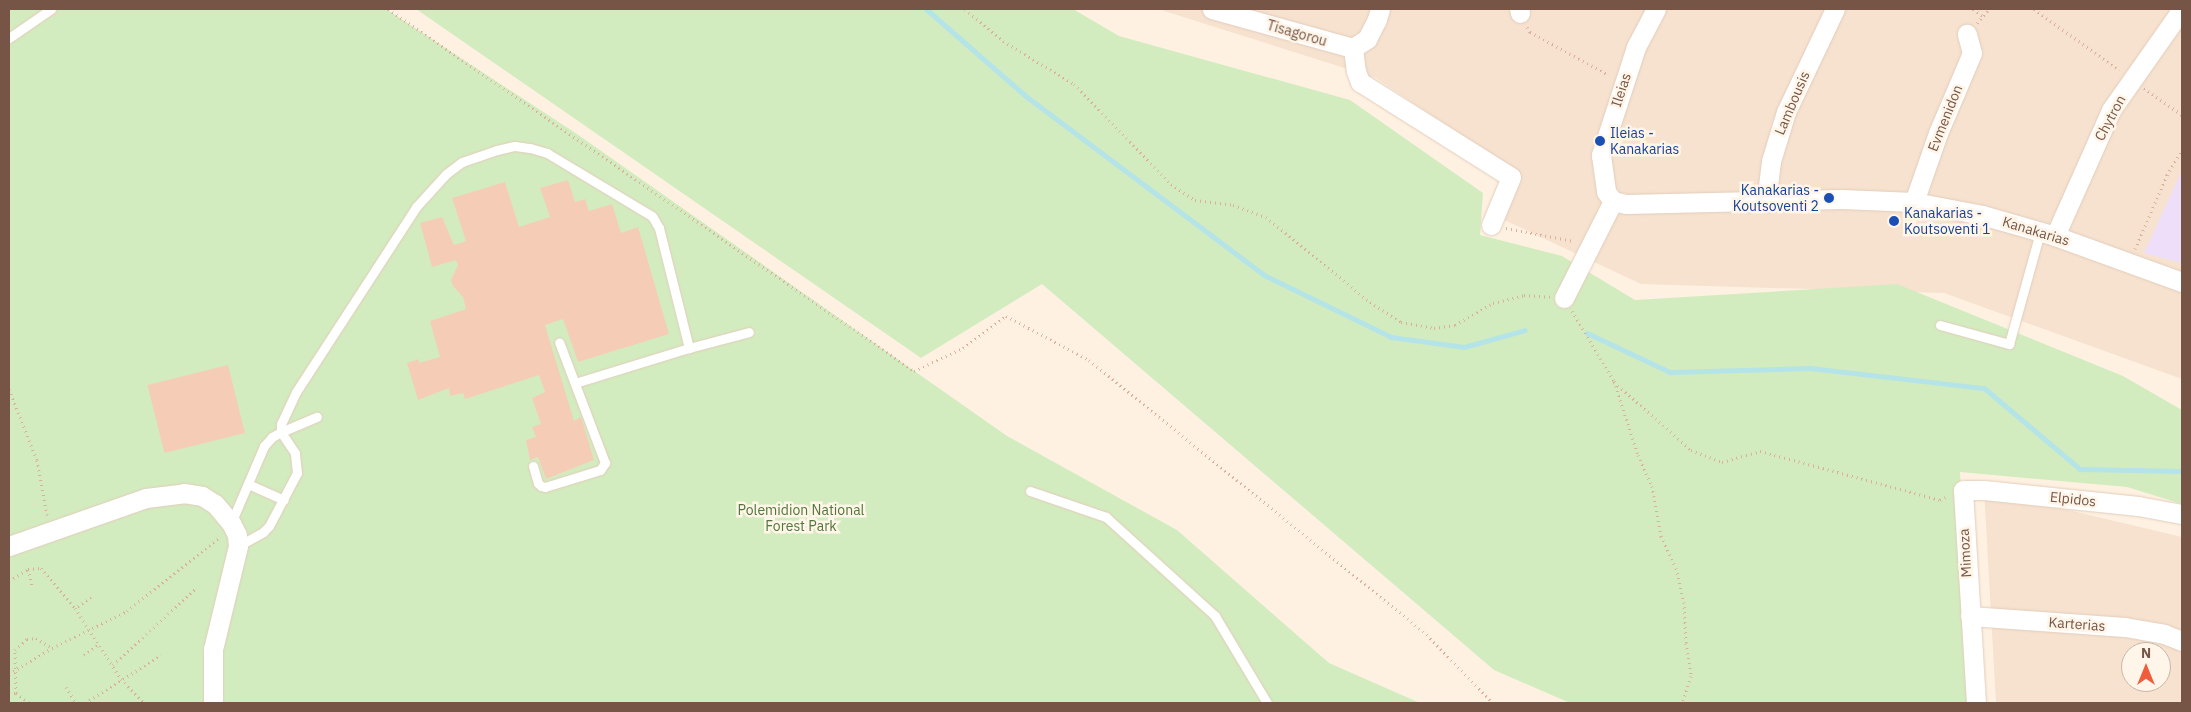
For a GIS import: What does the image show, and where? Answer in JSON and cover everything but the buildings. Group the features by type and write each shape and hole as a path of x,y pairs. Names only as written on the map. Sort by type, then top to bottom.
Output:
{"street":[{"name":"Tisagorou","path":"1212,9 1353,48"},
{"path":"1380,9 1367,39 1353,48 1356,71 1360,82 1511,178 1491,225"},
{"name":"Ileias","path":"1613,201 1606,192 1602,175 1601,154 1636,47 1656,9"},
{"name":"Lambousis","path":"1766,202 1771,161 1786,112 1835,9"},
{"name":"Chytron","path":"2048,234 2111,110 2182,9"},
{"name":"Evmenidon","path":"1914,202 1938,133 1972,53 1967,34"},
{"name":"Kanakarias","path":"1613,201 1626,204 1842,199 1914,202 1982,215 2048,234 2182,282"},
{"path":"1564,298 1613,201"},
{"name":"Elpidos","path":"1963,490 1984,490 2138,506 2182,514"},
{"name":"Mimoza","path":"1963,490 1976,703"},
{"path":"9,546 146,498 184,493 202,496 209,500 232,523 237,535 238,546 213,649 213,703"},
{"name":"Karterias","path":"1970,616 2125,627 2164,634 2182,640"}],"lane":[{"path":"9,38 51,9"},
{"path":"238,546 263,532 275,518 297,473 298,463 295,453 281,432 283,416 296,392 424,196 446,174 462,162 515,146 547,153 652,216 659,228 689,348"},
{"path":"1940,325 2009,344 2048,234"},
{"path":"575,383 689,348 749,332"},
{"path":"533,466 538,483 545,487 600,470 605,463 559,342"},
{"path":"232,523 264,446 281,432 316,417"},
{"path":"248,484 284,500"},
{"path":"1030,491 1106,517 1215,616 1267,703"}],"path":[{"path":"388,9 914,372 963,348 1006,316 1089,360 1422,631 1493,703"},
{"path":"965,9 1004,41 1074,84 1171,184 1195,200 1233,205 1266,217 1370,302 1401,322 1441,327 1455,325 1493,303 1524,295 1564,298 1614,381 1638,455 1652,486 1661,536 1676,568 1684,602 1686,643 1692,676 1682,703"},
{"path":"1973,9 1983,16"},
{"path":"2034,9 2182,115"},
{"path":"1519,11 1530,32 1623,83"},
{"path":"2129,263 2167,175 2182,150"},
{"path":"1491,225 1575,241"},
{"path":"1614,381 1691,450 1722,462 1760,451 1940,500 1963,490"},
{"path":"9,390 37,460 50,531"},
{"path":"9,674 52,648 127,611 217,541 232,523"},
{"path":"9,581 28,569 41,568 75,608 122,679 144,703"},
{"path":"28,569 32,585"},
{"path":"113,665 195,589"},
{"path":"75,608 91,597"},
{"path":"16,693 15,650 27,638 36,638 52,648"},
{"path":"84,655 100,644"},
{"path":"86,703 162,655"},
{"path":"66,687 76,703"},
{"path":"9,693 16,693 30,703"}],"shaded area":[{"path":"1158,9 2182,9 2182,379 1944,293 1641,284 1498,217 1522,176 1376,78"},
{"path":"2182,170 2182,263 2144,253"},
{"path":"1984,490 2182,537 2182,703 1996,703"}],"green space":[{"name":"Polemidion National Forest Park","path":"9,9 386,9 577,134 1007,436 1177,530 1329,663 1420,703 9,703"},
{"path":"416,9 1073,9 1119,36 1350,100 1483,193 1480,235 1562,256 1635,300 1897,284 2123,376 2182,410 2182,504 2127,487 1960,472 1973,703 1570,703 1494,670 1042,284 921,358"}],"waterway":[{"path":"926,9 1027,97 1264,275 1391,337 1464,347 1525,330"},
{"path":"1587,333 1670,372 1810,368 1984,388 2080,469 2182,471"}],"place":[{"name":"Ileias - Kanakarias","path":"1600,141"},
{"name":"Kanakarias - Koutsoventi 2","path":"1829,198"},
{"name":"Kanakarias - Koutsoventi 1","path":"1894,221"}]}
